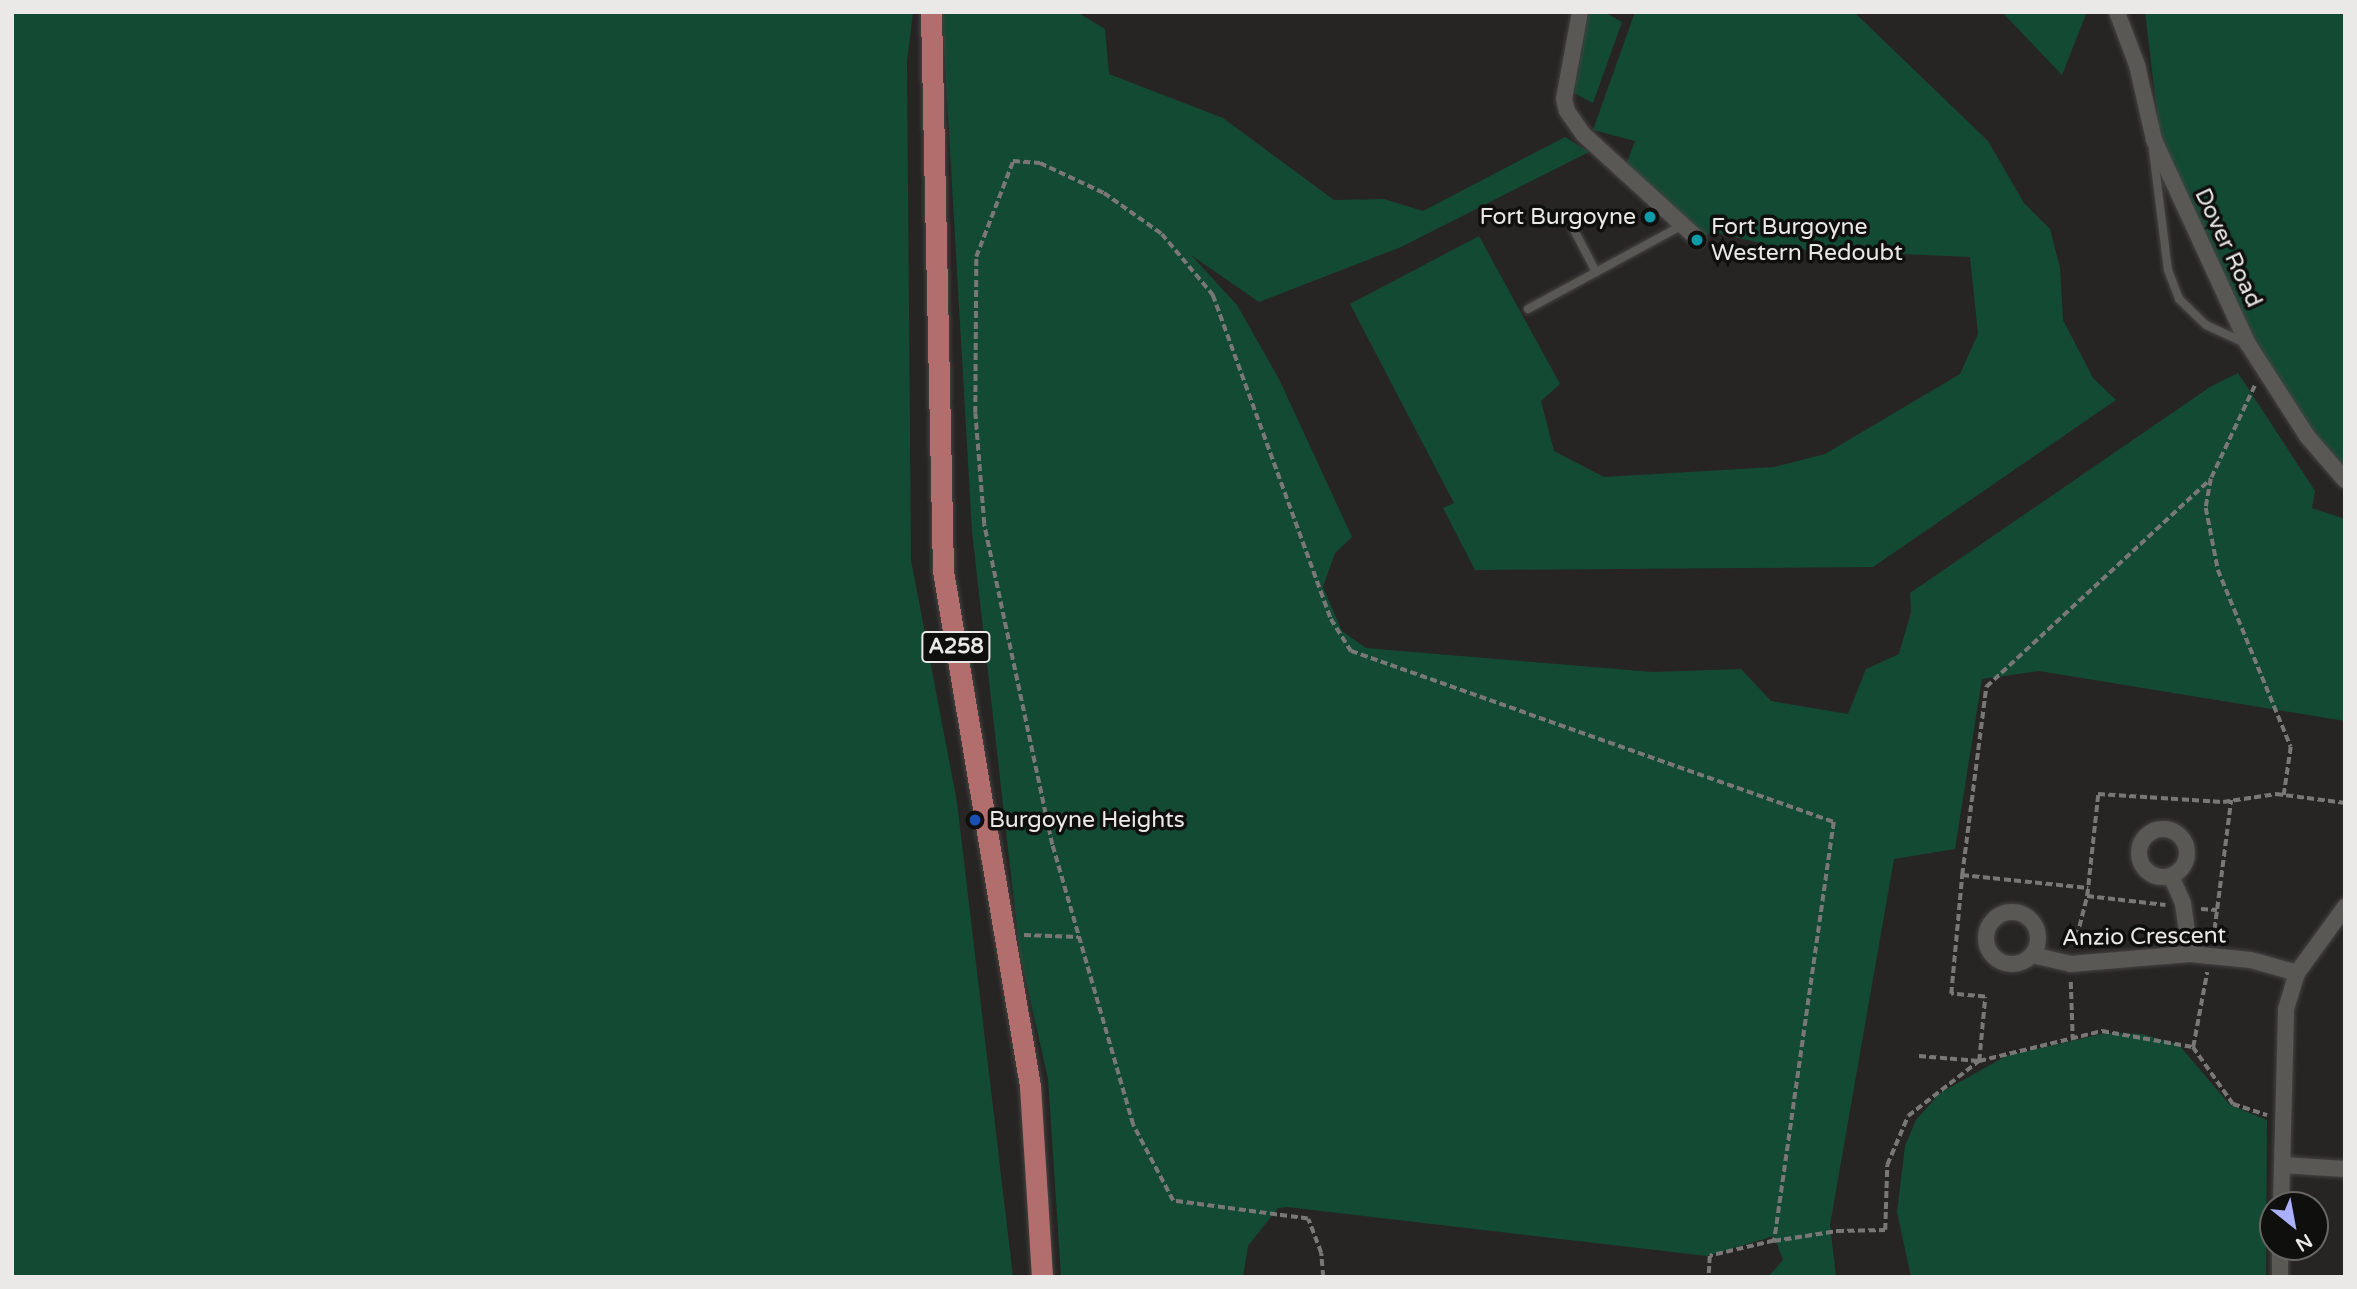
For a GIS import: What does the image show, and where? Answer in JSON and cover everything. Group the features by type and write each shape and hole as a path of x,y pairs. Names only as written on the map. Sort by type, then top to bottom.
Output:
{"main road":[{"name":"A258","path":"931,12 934,284 943,571 1030,1086 1042,1277"}],"street":[{"path":"1580,12 1564,99 1575,124 1698,239"},
{"name":"Dover Road","path":"2117,12 2145,100 2154,140 2248,344 2308,436 2345,480"},
{"path":"2171,876 2184,907 2190,954"},
{"path":"2281,1191 2286,1009 2297,973 2345,907"},
{"name":"Anzio Crescent","path":"2032,955 2070,964 2190,954 2251,960 2297,973"},
{"path":"2282,1165 2345,1169"}],"lane":[{"path":"2145,100 2168,270 2179,299 2206,325 2248,344"},
{"path":"1528,309 1683,226"},
{"path":"1573,228 1596,272"}],"path":[{"path":"1323,1277 1321,1254 1308,1219 1172,1201 1133,1125 1052,845 984,524 975,413 976,257 1013,161 1040,163 1104,192 1162,234 1213,295 1331,619 1351,651 1834,822 1773,1241"},
{"path":"2263,370 2211,479 2206,508 2218,570 2291,747 2284,795"},
{"path":"1709,1277 1710,1256 1773,1241 1837,1231 1885,1230 1887,1165 1908,1116 1979,1061 1985,997 1951,994 1962,875 1986,687 2211,479"},
{"path":"2073,1038 2070,964 2087,896 2098,794 2231,800 2284,795 2345,803"},
{"path":"2193,1047 2210,956 2231,800"},
{"path":"1962,875 2088,888"},
{"path":"2087,896 2217,910"},
{"path":"1005,934 1078,937"},
{"path":"1919,1056 1979,1061 2102,1031 2193,1047 2233,1104 2282,1119"}],"green space":[{"path":"12,12 913,12 907,62 911,560 957,802 1013,1277 12,1277"},
{"path":"942,12 1077,12 1105,29 1109,74 1223,118 1334,200 1384,199 1423,211 1565,137 1589,152 1401,247 1259,302 1191,255 1237,305 1279,379 1352,537 1335,553 1323,587 1342,631 1366,648 1653,672 1741,669 1771,701 1848,714 1866,669 1899,654 1911,612 1910,593 2210,387 2238,373 2315,491 2312,508 2345,519 2345,721 2039,671 1982,679 1955,849 1894,859 1830,1225 1836,1277 1768,1277 1783,1260 1774,1236 1707,1256 1287,1207 1278,1208 1248,1246 1243,1277 1061,1277 1048,1079 1020,955 972,531"},
{"path":"1589,12 1604,12 1622,22 1593,103 1574,93"},
{"path":"1635,12 1854,12 1988,141 2024,203 2050,229 2060,268 2063,320 2093,378 2116,400 1873,567 1475,570 1443,508 1454,503 1350,304 1479,236 1560,384 1541,401 1554,451 1604,477 1774,467 1825,454 1960,374 1978,334 1970,257 1787,249 1713,232 1698,239 1624,170 1635,141 1593,130"},
{"path":"2002,12 2087,12 2062,75"},
{"path":"2145,12 2345,12 2345,485 2263,370 2163,162"},
{"path":"2106,1033 2142,1034 2179,1045 2230,1105 2267,1120 2267,1191 2259,1191 2259,1261 2266,1261 2266,1277 1911,1277 1897,1212 1905,1146 1916,1120 1940,1093 2006,1056"}],"place":[{"name":"Fort Burgoyne","path":"1650,217"},
{"name":"Fort Burgoyne Western Redoubt","path":"1697,240"},
{"name":"Burgoyne Heights","path":"975,820"}]}
